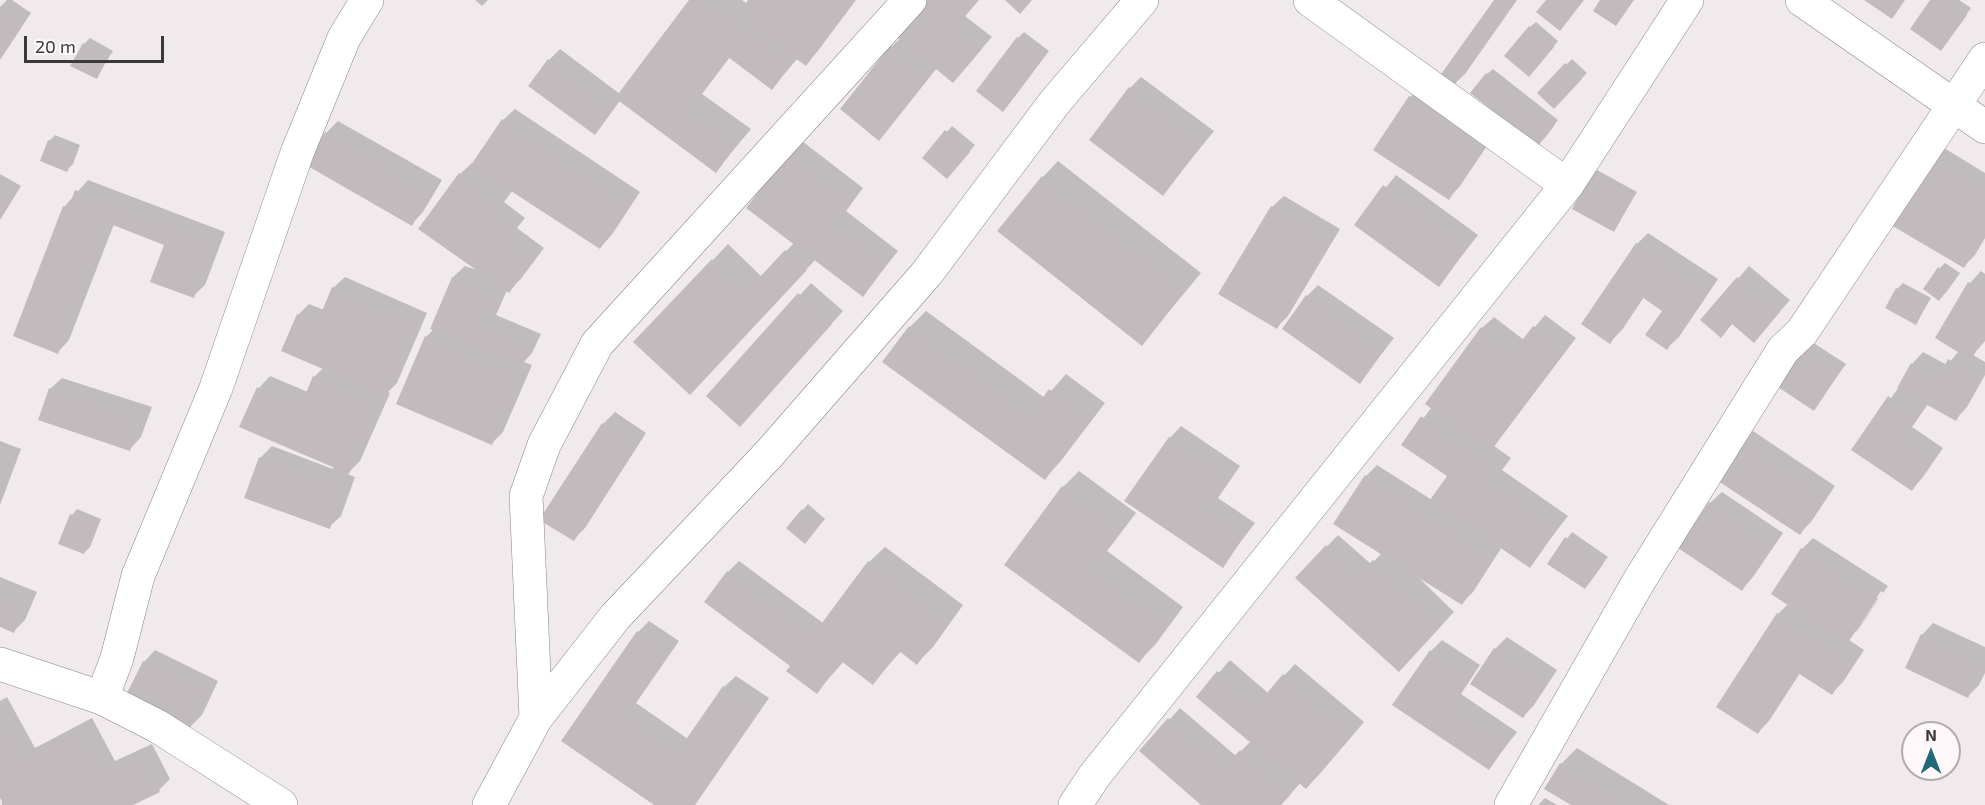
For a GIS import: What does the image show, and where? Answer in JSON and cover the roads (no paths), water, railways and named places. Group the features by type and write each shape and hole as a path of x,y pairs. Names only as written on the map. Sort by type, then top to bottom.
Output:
{"street":[{"path":"102,698 117,658 138,576 216,388 297,153 344,38 367,0"},
{"path":"536,718 526,496 549,435 597,344 910,0"},
{"path":"489,805 536,718 615,617 769,454 927,273 1055,102 1142,0"},
{"path":"1310,0 1567,185"},
{"path":"1075,805 1095,776 1567,185 1688,0"},
{"path":"1802,0 1985,127"},
{"path":"1511,805 1639,581 1783,350 1802,332 1985,59"},
{"path":"0,664 102,698 157,726 281,805"}]}
